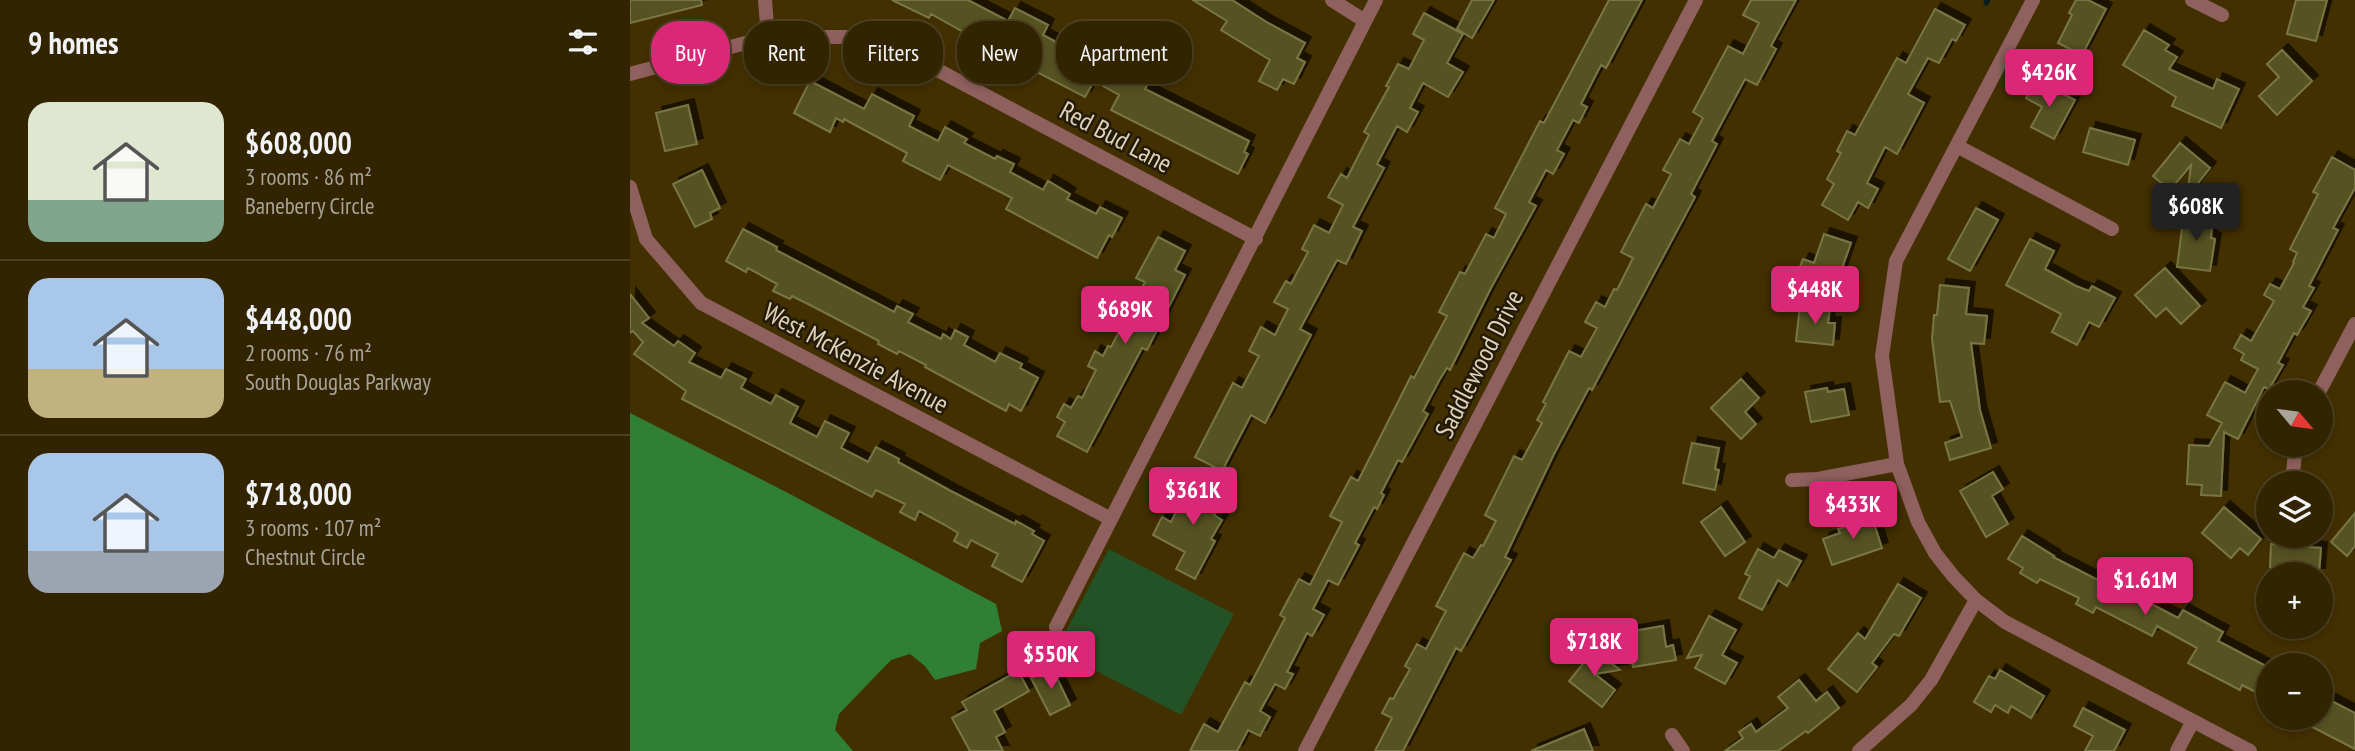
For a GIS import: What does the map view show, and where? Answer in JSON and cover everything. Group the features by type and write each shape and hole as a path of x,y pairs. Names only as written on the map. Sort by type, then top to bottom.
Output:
{"street":[{"path":"765,0 767,21"},
{"path":"1332,0 1365,21"},
{"path":"1056,627 1376,0"},
{"name":"Saddlewood Drive","path":"1305,751 1696,0"},
{"path":"2033,0 1896,261 1882,356 1897,464 1918,522 1935,553 1976,600 2005,622 2250,751"},
{"path":"2192,0 2222,15"},
{"name":"Red Bud Lane","path":"829,37 858,37 930,66 1256,239"},
{"name":"Red Bud Lane","path":"630,74 744,43"},
{"path":"1958,146 2112,229"},
{"name":"West McKenzie Avenue","path":"630,187 646,239 701,303 1111,519"},
{"path":"2325,380 2355,324"},
{"path":"1792,480 1818,479 1897,464"},
{"path":"1859,751 1911,705 1942,661 1976,600"},
{"path":"2177,751 2193,721"},
{"path":"1672,735 1683,751"}],"green space":[{"path":"630,413 788,493 996,604 1002,631 980,643 976,669 935,680 925,666 910,654 891,660 839,714 835,730 853,751 630,751"},
{"path":"1109,549 1234,614 1181,715 1056,650"}],"building":[{"path":"630,0 701,0 702,5 630,23"},
{"path":"892,0 968,0 1008,21 957,21 957,28 931,14 929,18"},
{"path":"1193,0 1232,0 1305,43 1297,58 1305,62 1294,84 1283,79 1277,90 1259,81 1270,60 1221,30 1227,21"},
{"path":"1472,0 1494,0 1472,38 1457,29"},
{"path":"1609,0 1642,0 1606,68 1601,65 1581,104 1587,107 1579,123 1573,120 1557,150 1564,154 1553,174 1546,170 1529,202 1536,206 1450,370 1447,368 1423,411 1428,414 1402,462 1398,460 1381,493 1384,495 1377,509 1374,507 1355,543 1359,545 1338,585 1328,580 1313,609 1324,615 1312,636 1307,633 1287,672 1293,674 1285,689 1275,684 1260,711 1270,717 1260,736 1248,730 1237,751 1190,751 1204,724 1218,732 1245,682 1250,685 1285,618 1280,615 1299,579 1310,585 1342,522 1330,516 1351,477 1358,481 1411,376 1414,378 1447,316 1439,312 1460,272 1465,274 1486,234 1494,238 1506,214 1495,208 1540,121 1544,123"},
{"path":"1751,0 1796,0 1771,46 1776,49 1757,85 1745,79 1712,141 1717,144 1691,194 1695,197 1592,390 1589,388 1554,454 1505,557 1511,560 1461,651 1456,648 1403,751 1375,751 1392,718 1382,713 1410,669 1405,666 1417,644 1426,649 1446,611 1436,606 1464,553 1473,558 1481,545 1483,546 1496,521 1485,515 1514,456 1522,460 1542,423 1537,420 1546,404 1543,402 1569,351 1581,357 1597,328 1585,322 1596,302 1605,307 1614,289 1617,290 1633,258 1621,252 1646,204 1653,208 1671,174 1663,170 1680,139 1689,144 1703,118 1693,112 1728,46 1743,54 1759,23 1743,15"},
{"path":"2076,0 2088,0 2106,9 2082,55 2058,43 2072,15 2069,13"},
{"path":"2296,0 2327,0 2316,41 2287,34"},
{"path":"1015,8 1040,21 1008,21"},
{"path":"1935,9 1965,25 1956,41 1952,39 1939,63 1928,58 1908,94 1924,103 1897,154 1885,147 1867,183 1878,189 1868,208 1858,202 1848,220 1822,205 1834,184 1827,179 1841,153 1837,151 1847,131 1855,135 1897,58 1906,63"},
{"path":"1424,13 1463,34 1447,63 1463,72 1448,97 1423,83 1410,108 1418,112 1407,132 1397,126 1377,164 1384,168 1353,227 1362,231 1346,264 1337,260 1300,329 1311,335 1265,423 1251,415 1222,471 1195,457 1233,383 1242,388 1259,356 1249,351 1261,327 1275,335 1288,309 1274,302 1286,281 1291,284 1308,252 1302,249 1314,225 1329,233 1343,205 1328,197 1341,174 1347,178 1369,135 1364,132 1389,87 1386,86 1398,64 1409,69 1424,40 1413,34"},
{"path":"1042,22 1048,25 1043,35 1056,42 1056,82 1042,75"},
{"path":"2144,30 2169,45 2165,50 2177,57 2169,69 2213,89 2217,79 2239,89 2221,128 2172,106 2176,97 2123,65"},
{"path":"2282,50 2312,81 2277,115 2259,96 2279,77 2267,64"},
{"path":"2035,80 2075,100 2054,139 2031,127 2042,107 2026,98"},
{"path":"808,84 816,84 864,109 872,94 914,116 909,126 938,141 945,127 967,139 964,143 995,159 997,156 1014,164 1010,172 1043,190 1048,181 1070,194 1067,199 1096,214 1100,207 1122,218 1097,258 1006,209 1012,198 948,165 940,180 903,161 907,153 844,119 843,122 836,118 830,132 794,113"},
{"path":"1060,84 1092,84 1085,97"},
{"path":"1099,84 1148,84 1145,89 1249,141 1244,152 1248,154 1238,174 1111,110 1119,95"},
{"path":"688,105 697,144 665,151 656,113"},
{"path":"2090,128 2135,140 2128,165 2083,152"},
{"path":"2180,143 2210,168 2187,197 2191,165 2170,190 2153,176"},
{"path":"2332,157 2355,170 2355,188 2333,228 2338,230 2309,286 2314,288 2303,307 2311,311 2297,335 2294,333 2278,363 2283,365 2274,380 2256,380 2256,403 2238,439 2224,432 2221,496 2201,495 2202,485 2187,484 2189,445 2209,446 2222,423 2207,415 2225,382 2245,393 2258,369 2241,360 2244,354 2234,348 2241,335 2251,341 2274,301 2264,295 2270,284 2280,289 2294,263 2297,253 2290,249 2318,194 2313,192"},
{"path":"702,170 720,208 710,213 712,219 695,227 673,184"},
{"path":"1976,208 1998,220 1970,271 1948,259"},
{"path":"2184,214 2213,218 2211,238 2215,239 2210,271 2177,267"},
{"path":"743,229 777,247 776,250 894,312 897,306 913,314 908,322 941,339 943,334 951,339 955,330 968,337 964,345 995,362 1000,353 1022,364 1020,368 1038,378 1021,411 1009,404 1006,411 925,367 926,365 899,351 897,354 878,344 879,341 812,306 792,296 790,299 773,291 777,284 748,268 746,272 726,261"},
{"path":"1824,234 1851,243 1835,288 1797,275 1803,259 1814,263"},
{"path":"1158,237 1185,251 1175,270 1185,275 1147,350 1142,348 1087,452 1057,436 1065,422 1057,417 1064,404 1071,408 1078,396 1082,398 1096,370 1088,366 1095,351 1103,356 1108,346 1111,347 1145,282 1136,278"},
{"path":"2030,239 2054,251 2045,269 2076,286 2089,291 2092,286 2115,298 2099,327 2089,322 2077,345 2052,332 2061,314 2006,285"},
{"path":"2165,268 2200,306 2181,324 2166,308 2156,317 2135,295"},
{"path":"1940,285 1969,288 1966,314 1987,316 1984,344 1971,343 1980,410 1991,448 1950,460 1945,443 1962,437 1950,401 1940,402 1932,339"},
{"path":"630,294 649,318 642,323 674,346 678,341 695,353 689,362 721,378 726,369 746,379 741,388 771,404 776,395 798,407 790,423 817,437 825,421 849,433 841,448 868,462 876,447 949,490 1034,531 1032,534 1044,541 1022,582 992,566 998,554 971,540 967,548 954,541 958,533 919,511 915,520 900,512 905,504 876,490 872,497 682,399 686,391 634,354 643,342 633,331 630,333"},
{"path":"1800,305 1830,308 1828,323 1835,323 1833,345 1796,341"},
{"path":"1741,379 1759,398 1745,412 1756,424 1741,439 1711,408"},
{"path":"1827,388 1828,392 1844,389 1849,415 1811,422 1805,392"},
{"path":"1692,443 1719,448 1715,490 1683,483"},
{"path":"1993,472 2003,489 1992,496 2008,524 1986,537 1960,491"},
{"path":"1207,480 1221,488 1216,497 1222,500 1214,515 1222,520 1211,539 1215,541 1195,579 1176,569 1185,552 1153,535 1162,517 1171,522 1190,484 1202,490"},
{"path":"1721,507 1745,542 1725,556 1701,522"},
{"path":"2224,507 2256,535 2256,545 2248,555 2240,548 2231,558 2202,533"},
{"path":"2355,513 2355,546 2347,556 2333,544 2333,540"},
{"path":"1872,517 1882,548 1832,565 1823,539 1840,533 1838,529"},
{"path":"2022,536 2053,557 2123,593 2125,590 2178,618 2183,610 2223,632 2218,641 2256,661 2256,692 2242,685 2240,690 2188,663 2197,648 2157,626 2152,636 2096,607 2093,613 2076,604 2079,598 2040,579 2037,583 2020,573 2023,568 2008,559"},
{"path":"2271,548 2321,548 2320,562 2270,562"},
{"path":"1758,549 1774,558 1779,550 1801,561 1787,586 1778,580 1762,610 1739,598 1750,576 1745,574"},
{"path":"1898,584 1921,598 1899,636 1894,634 1872,663 1877,667 1857,692 1828,669 1858,633 1865,639"},
{"path":"1709,616 1736,630 1722,655 1737,663 1725,684 1695,668 1702,655 1687,658"},
{"path":"1663,626 1666,647 1673,645 1676,660 1633,667 1627,632"},
{"path":"1594,650 1620,670 1595,674 1615,690 1602,707 1569,681"},
{"path":"1052,668 1070,705 1050,715 1031,678"},
{"path":"2000,670 2044,696 2031,718 2011,706 2008,713 1995,705 1991,712 1974,702 1989,676 1995,679"},
{"path":"1018,671 1029,691 994,711 1005,732 996,737 1003,751 970,751 952,718 967,710 962,702"},
{"path":"1799,680 1816,701 1827,692 1839,708 1808,733 1806,731 1778,751 1725,751 1743,738 1739,732 1751,724 1756,732 1788,708 1778,697"},
{"path":"2333,702 2355,713 2355,749 2318,730 2333,730"},
{"path":"2083,708 2125,730 2114,751 2085,751 2093,736 2074,726"},
{"path":"1584,729 1593,751 1531,751"}]}
